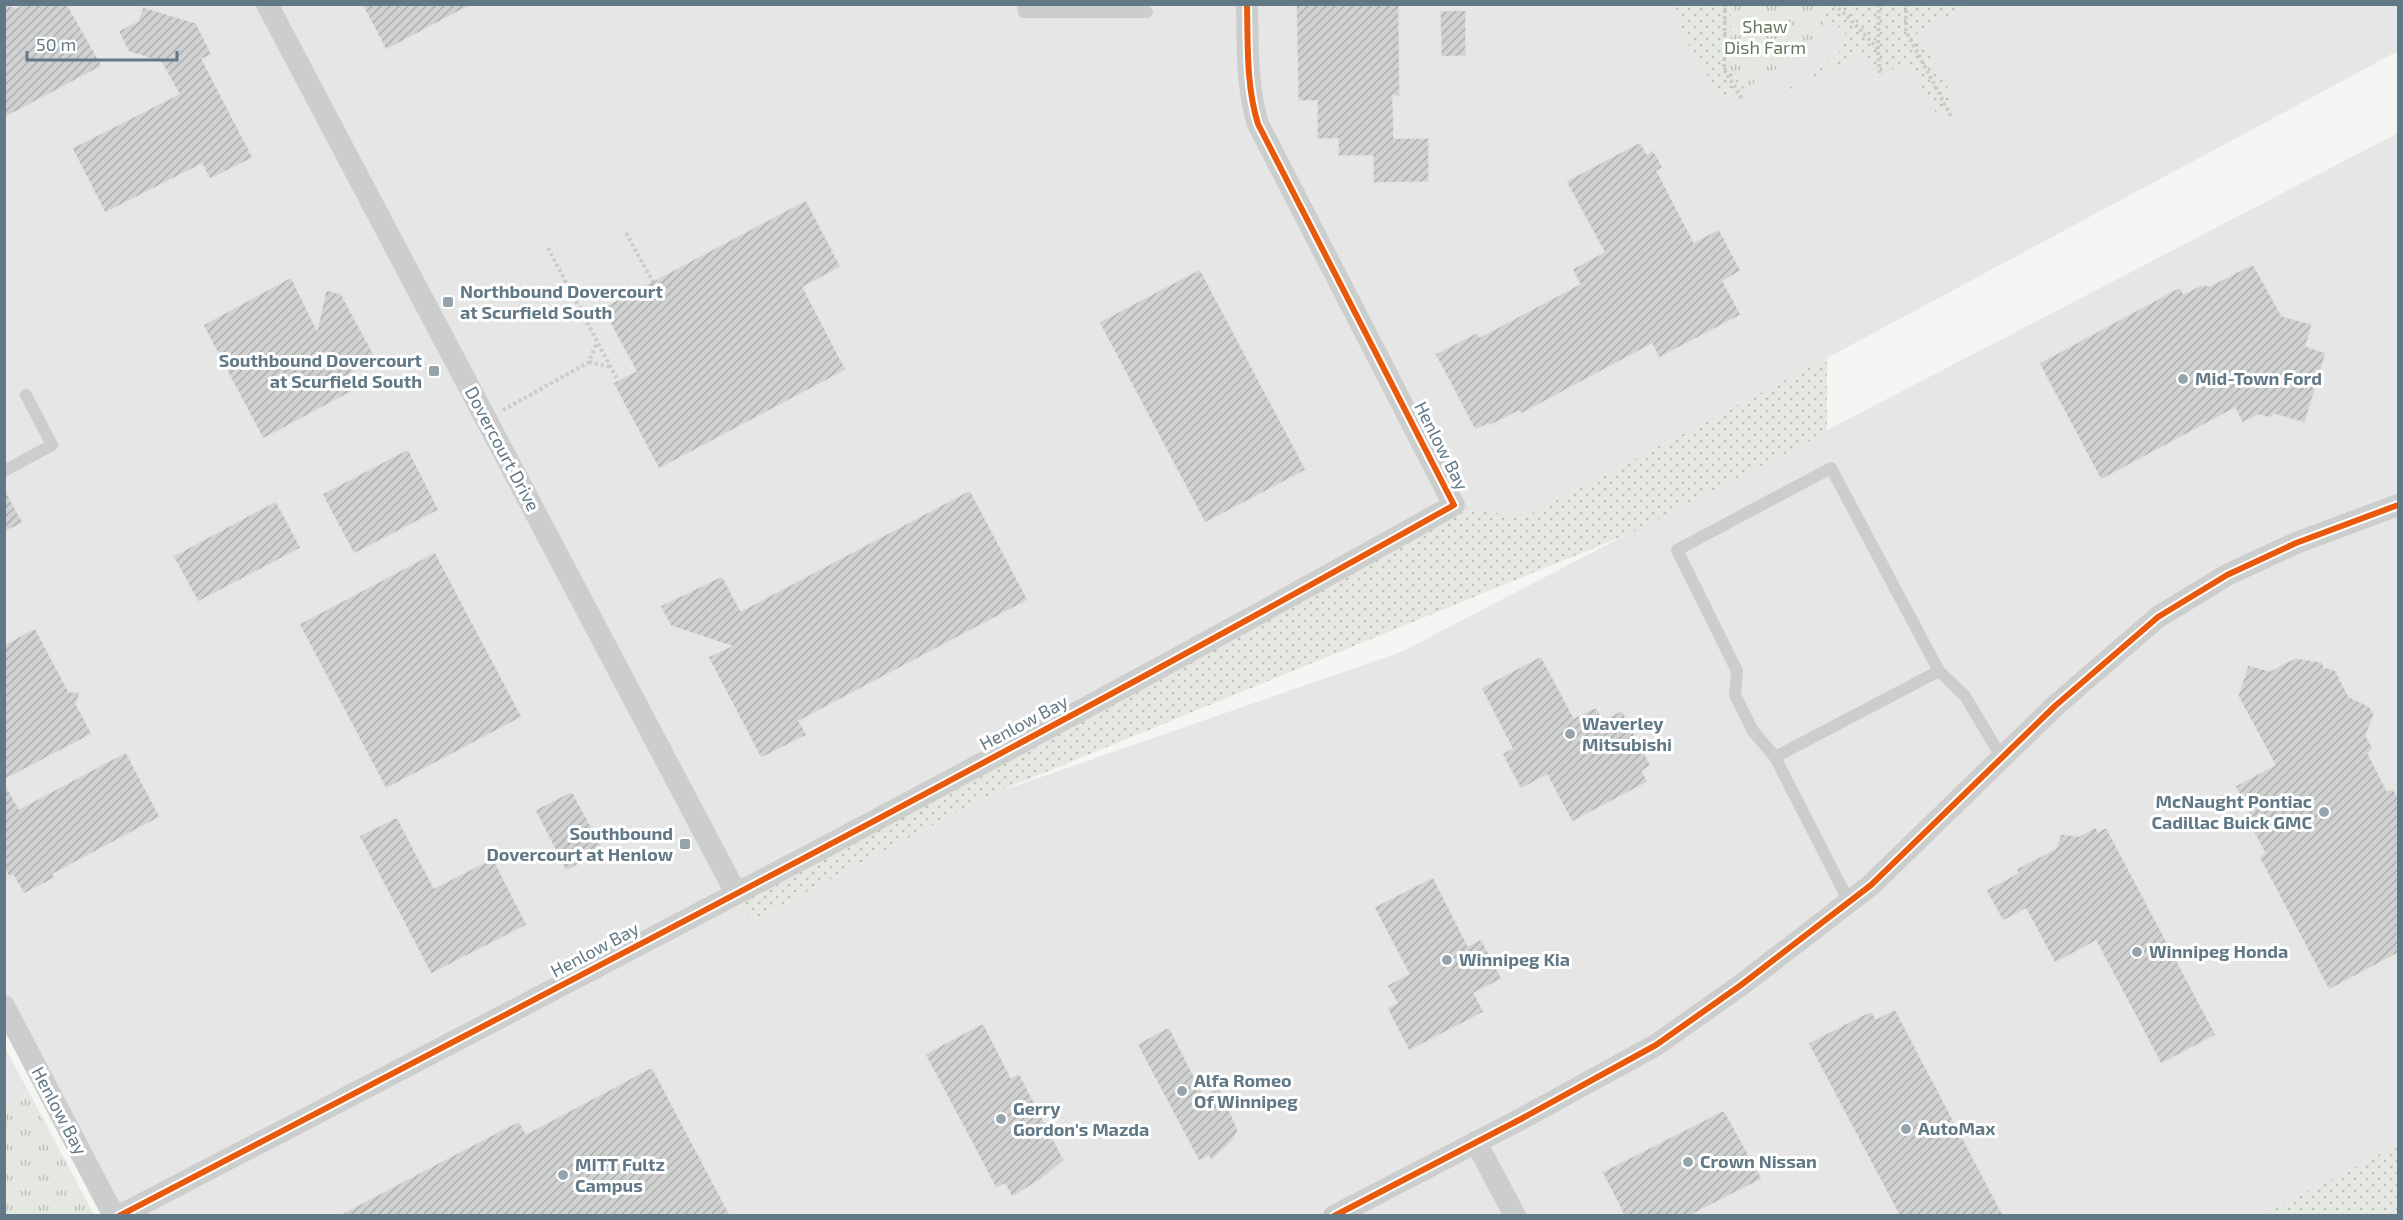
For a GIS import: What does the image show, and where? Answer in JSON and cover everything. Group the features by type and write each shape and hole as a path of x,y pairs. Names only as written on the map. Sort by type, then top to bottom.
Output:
{"street":[{"name":"Dovercourt Drive","path":"267,4 736,892"},
{"name":"Henlow Bay","path":"119,1215 1226,633 1454,505 1258,124 1251,102 1247,4"},
{"path":"1334,1215 1656,1045 1741,985 1870,885 2080,684 2158,617 2228,575 2296,543 2398,505"},
{"name":"Henlow Bay","path":"4,1006 114,1215"},
{"path":"1476,1142 1515,1215"}],"lane":[{"path":"1023,4 1024,12 1084,8 1147,12"},
{"path":"4,471 52,445 26,395"},
{"path":"1849,902 1774,757 1753,731 1735,695 1737,671 1677,550 1831,468 1939,671 1965,696 2002,758"},
{"path":"1774,757 1939,671"}],"path":[{"path":"1725,4 1724,69 1742,99"},
{"path":"1834,4 1878,49"},
{"path":"1879,4 1880,76"},
{"path":"1906,4 1906,31 1952,118"},
{"path":"626,233 653,282"},
{"path":"548,248 618,381"},
{"path":"500,411 589,362 597,342"},
{"path":"589,362 611,367"}],"shaded area":[{"path":"4,5 2398,5 2398,51 1827,358 1523,518 1454,505 737,893 752,921 992,794 1401,652 2398,133 2398,1145 2261,1216 114,1215 5,1006"},
{"path":"4,1046 30,1094 5,1106 4,1106"}],"green space":[{"path":"1675,5 1731,5 1730,68 1745,89 1730,97 1717,92 1683,35"},
{"name":"Shaw Dish Farm","path":"1733,5 1823,5 1824,22 1809,48 1745,89 1730,68"},
{"path":"1824,5 1971,5 1917,32 1955,101 1936,113 1908,61 1880,76 1861,53 1770,100 1826,65 1839,52 1846,31 1824,19"},
{"path":"1827,358 1827,432 1633,532 992,794 751,921 736,893 1454,505 1523,518"},
{"path":"30,1094 94,1215 5,1215 5,1106"},
{"path":"2398,1145 2398,1215 2261,1215"}],"building":[{"path":"5,4 16,8 24,4 67,4 102,66 4,118"},
{"path":"362,4 473,4 386,50"},
{"path":"1296,4 1399,4 1400,96 1393,96 1394,138 1429,138 1429,182 1373,183 1373,156 1338,156 1338,139 1317,139 1317,101 1298,101"},
{"path":"143,7 196,23 212,55 202,59 253,158 210,179 202,164 105,213 72,148 179,94 161,62 129,52 118,31 138,21"},
{"path":"1466,10 1466,56 1441,57 1440,11"},
{"path":"1640,142 1647,154 1653,150 1663,168 1657,171 1694,242 1719,229 1741,271 1723,281 1741,315 1659,358 1652,344 1521,414 1519,411 1489,426 1488,424 1475,430 1435,354 1478,332 1480,337 1580,284 1572,269 1604,252 1566,181"},
{"path":"806,200 841,267 803,287 846,370 659,469 613,383 636,371 602,308"},
{"name":"Mid-Town Ford","path":"2253,264 2282,316 2312,324 2306,346 2326,353 2305,423 2273,414 2271,418 2258,415 2242,423 2235,408 2101,480 2039,363 2180,287 2184,294 2201,285 2210,286"},
{"path":"1200,269 1306,470 1205,523 1099,322"},
{"path":"291,277 317,330 326,290 341,294 377,360 344,377 351,392 263,439 203,325"},
{"path":"408,449 439,510 354,554 322,494"},
{"path":"4,488 23,523 4,532"},
{"path":"970,490 1028,600 799,721 807,735 761,758 708,657 731,646 671,626 660,606 722,576 741,611"},
{"path":"276,501 301,548 198,602 173,556"},
{"path":"435,552 522,717 386,789 299,624"},
{"path":"35,628 69,692 80,692 76,704 92,734 4,780 4,645"},
{"name":"Waverley Mitsubishi","path":"1541,656 1574,718 1596,707 1603,720 1622,710 1651,766 1642,771 1648,782 1572,822 1547,775 1521,789 1502,754 1512,748 1481,688"},
{"name":"McNaught Pontiac Cadillac Buick GMC","path":"2295,658 2322,662 2324,667 2335,670 2349,697 2369,706 2374,714 2366,736 2373,749 2368,753 2387,791 2393,788 2398,798 2398,953 2329,990 2259,857 2265,853 2254,833 2256,826 2235,786 2275,765 2238,696 2248,665 2270,671"},
{"path":"126,752 160,817 53,874 55,878 24,894 13,875 9,877 4,868 4,782 19,809"},
{"path":"572,791 604,851 566,871 535,810"},
{"path":"397,817 434,888 493,858 527,925 431,974 359,836"},
{"name":"Winnipeg Honda","path":"2096,827 2098,832 2106,827 2216,1035 2161,1064 2096,941 2055,963 2026,909 2003,921 1986,890 2018,873 2016,869 2055,849 2061,834 2079,836"},
{"name":"Winnipeg Kia","path":"1433,877 1468,946 1481,939 1502,979 1474,993 1484,1012 1409,1051 1387,1008 1397,1003 1387,985 1409,974 1374,907"},
{"name":"AutoMax","path":"1895,1009 2003,1215 1899,1215 1808,1043 1871,1011 1876,1019"},
{"name":"Gerry Gordon's Mazda","path":"983,1023 1011,1078 1019,1073 1064,1160 1040,1180 1012,1197 1005,1184 996,1188 925,1054"},
{"name":"Alfa Romeo Of Winnipeg","path":"1169,1027 1204,1096 1219,1087 1238,1130 1233,1140 1211,1161 1209,1156 1199,1161 1137,1044"},
{"name":"MITT Fultz Campus","path":"652,1067 730,1215 339,1215 519,1121 526,1134"},
{"name":"Crown Nissan","path":"1724,1110 1762,1179 1691,1215 1624,1215 1602,1172"}],"cycle path":[{"path":"119,1216 957,777 1454,505 1258,124 1251,95 1247,4"},
{"path":"1334,1216 1521,1119 1656,1045 1741,985 1871,885 2055,706 2158,617 2227,575 2296,543 2398,505"}],"place":[{"name":"Northbound Dovercourt at Scurfield South","path":"448,302"},
{"name":"Southbound Dovercourt at Scurfield South","path":"434,371"},
{"name":"Mid-Town Ford","path":"2183,379"},
{"name":"Waverley Mitsubishi","path":"1570,734"},
{"name":"McNaught Pontiac Cadillac Buick GMC","path":"2324,812"},
{"name":"Southbound Dovercourt at Henlow","path":"685,844"},
{"name":"Winnipeg Honda","path":"2137,952"},
{"name":"Winnipeg Kia","path":"1447,960"},
{"name":"Alfa Romeo Of Winnipeg","path":"1182,1091"},
{"name":"Gerry Gordon's Mazda","path":"1001,1119"},
{"name":"AutoMax","path":"1906,1129"},
{"name":"Crown Nissan","path":"1688,1162"},
{"name":"MITT Fultz Campus","path":"563,1175"}]}
